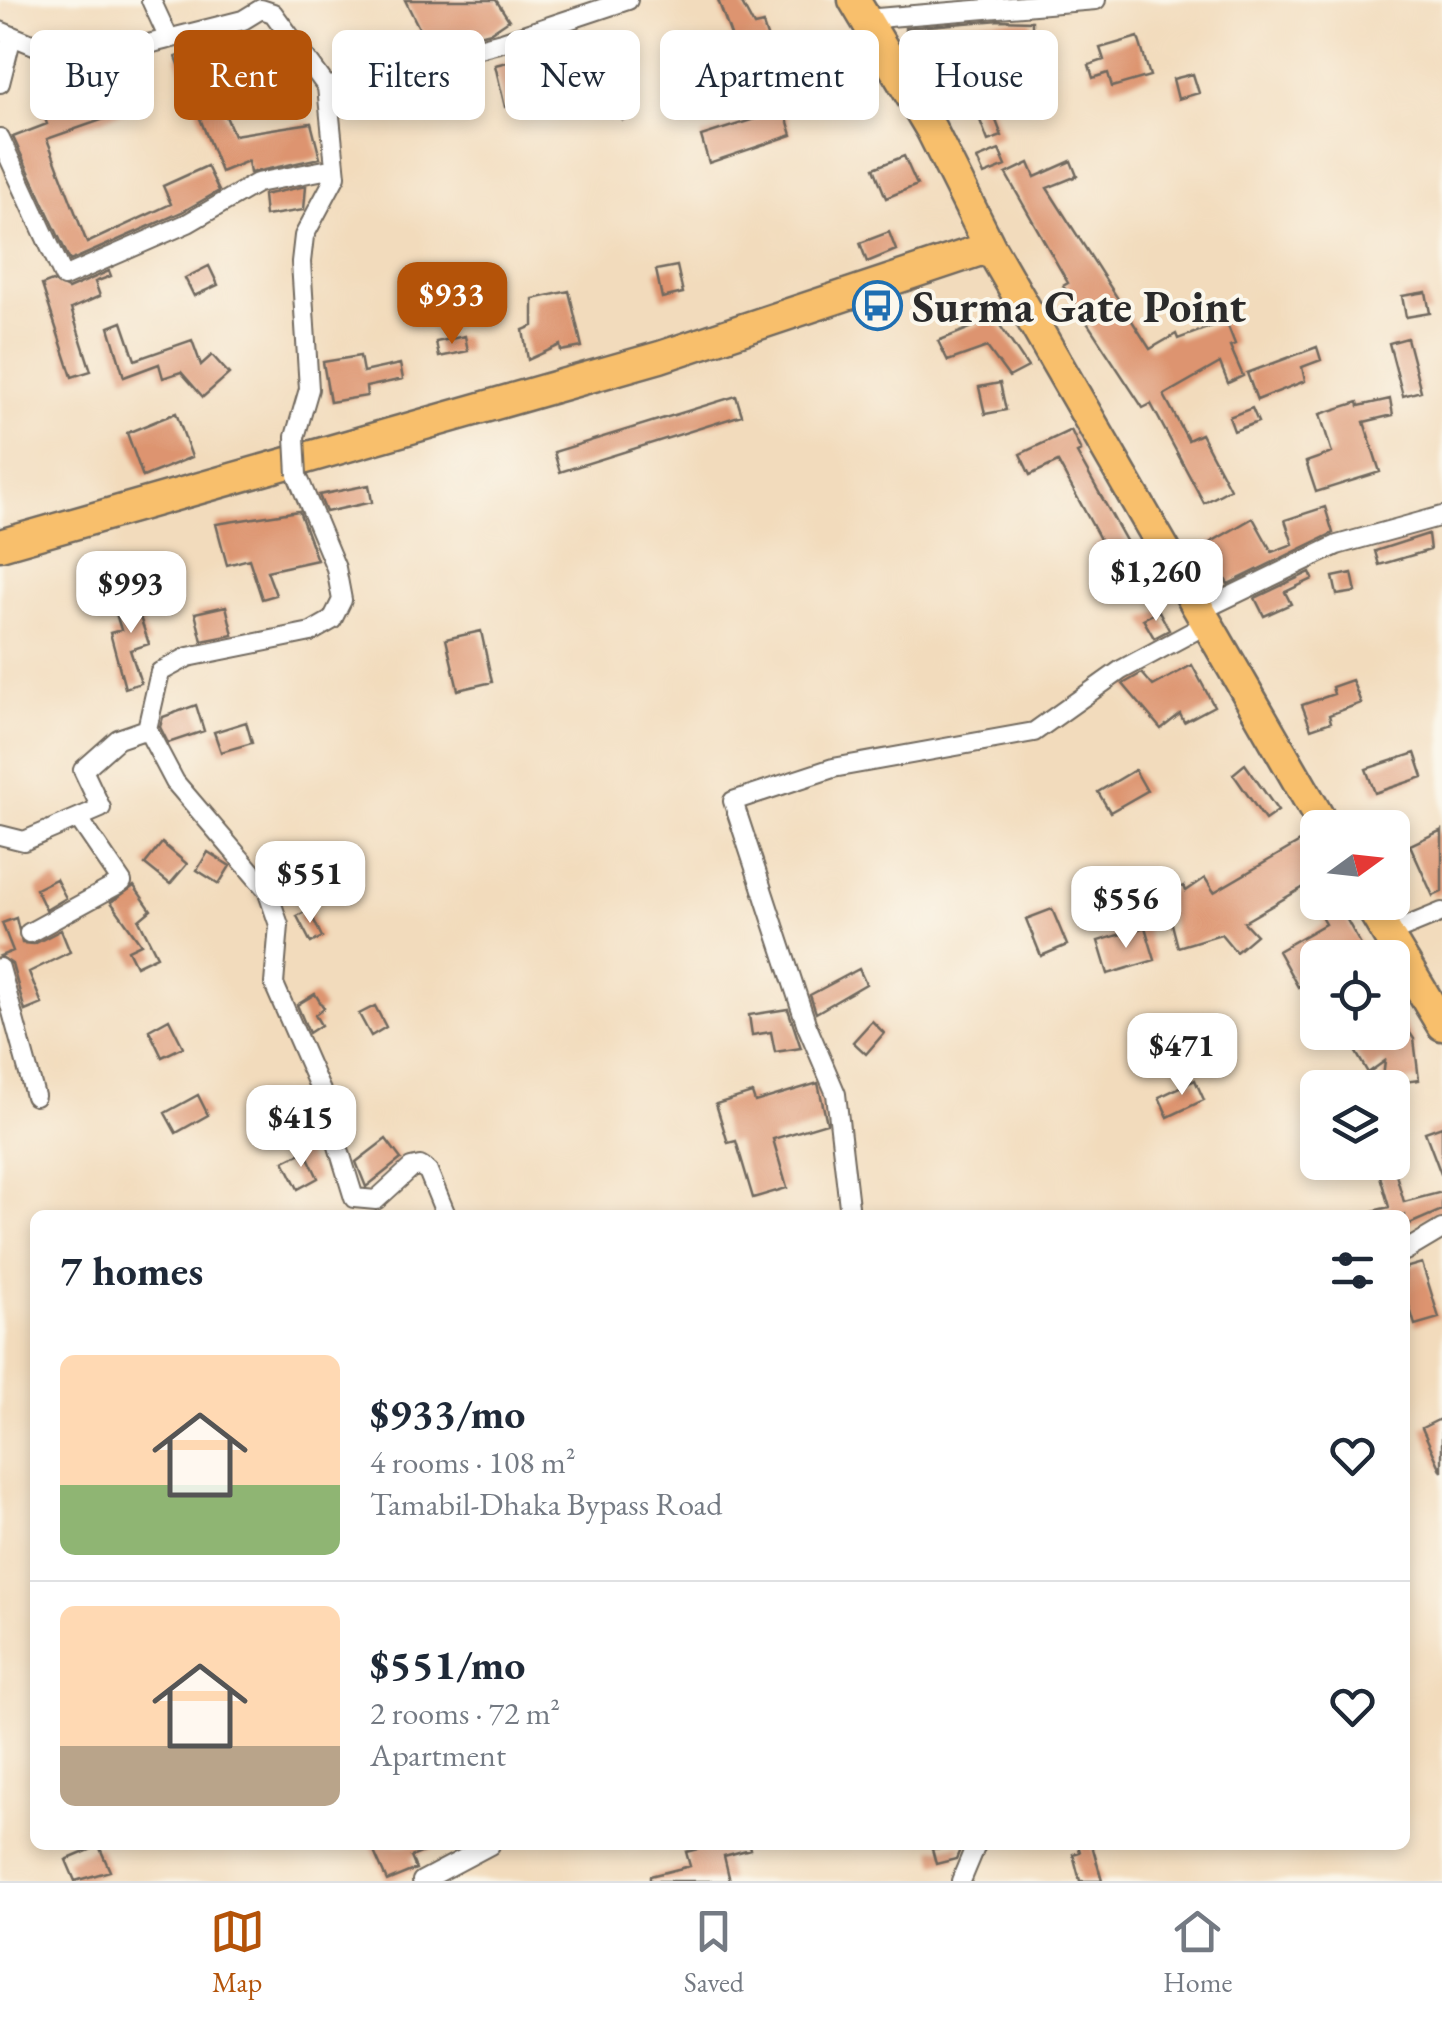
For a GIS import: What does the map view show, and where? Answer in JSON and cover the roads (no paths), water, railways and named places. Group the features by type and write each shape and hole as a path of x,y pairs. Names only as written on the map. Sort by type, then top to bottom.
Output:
{"highway":[{"path":"860,10 931,129 990,248 1315,810"},
{"path":"0,545 660,357 990,248"},
{"path":"1378,920 1442,1025"}],"street":[{"path":"151,0 169,38"},
{"path":"327,87 502,42 628,0"},
{"path":"860,10 1096,0"},
{"path":"0,83 6,34 93,58 242,20 261,9 273,13 327,87 336,176 304,236 300,262 309,389 294,437 297,476 336,568 342,600 332,620 312,632 188,657 160,672 147,729 175,782 267,890 279,925 274,984 321,1092 354,1198 376,1200 411,1168 420,1166 428,1171 444,1210"},
{"path":"0,138 64,277 188,223 257,183 335,168"},
{"path":"849,1210 836,1094 806,1026 733,800 834,768 1034,732 1120,670 1204,617 1337,545 1442,516"},
{"path":"0,835 24,841 101,808 83,770 118,739 147,729"},
{"path":"29,933 122,882 78,818"},
{"path":"1386,935 1442,912"},
{"path":"0,968 35,1096"},
{"path":"1410,1247 1442,1229"},
{"path":"422,1881 481,1850"},
{"path":"961,1881 974,1850"}],"place":[{"name":"Surma Gate Point","path":"877,306"}]}
